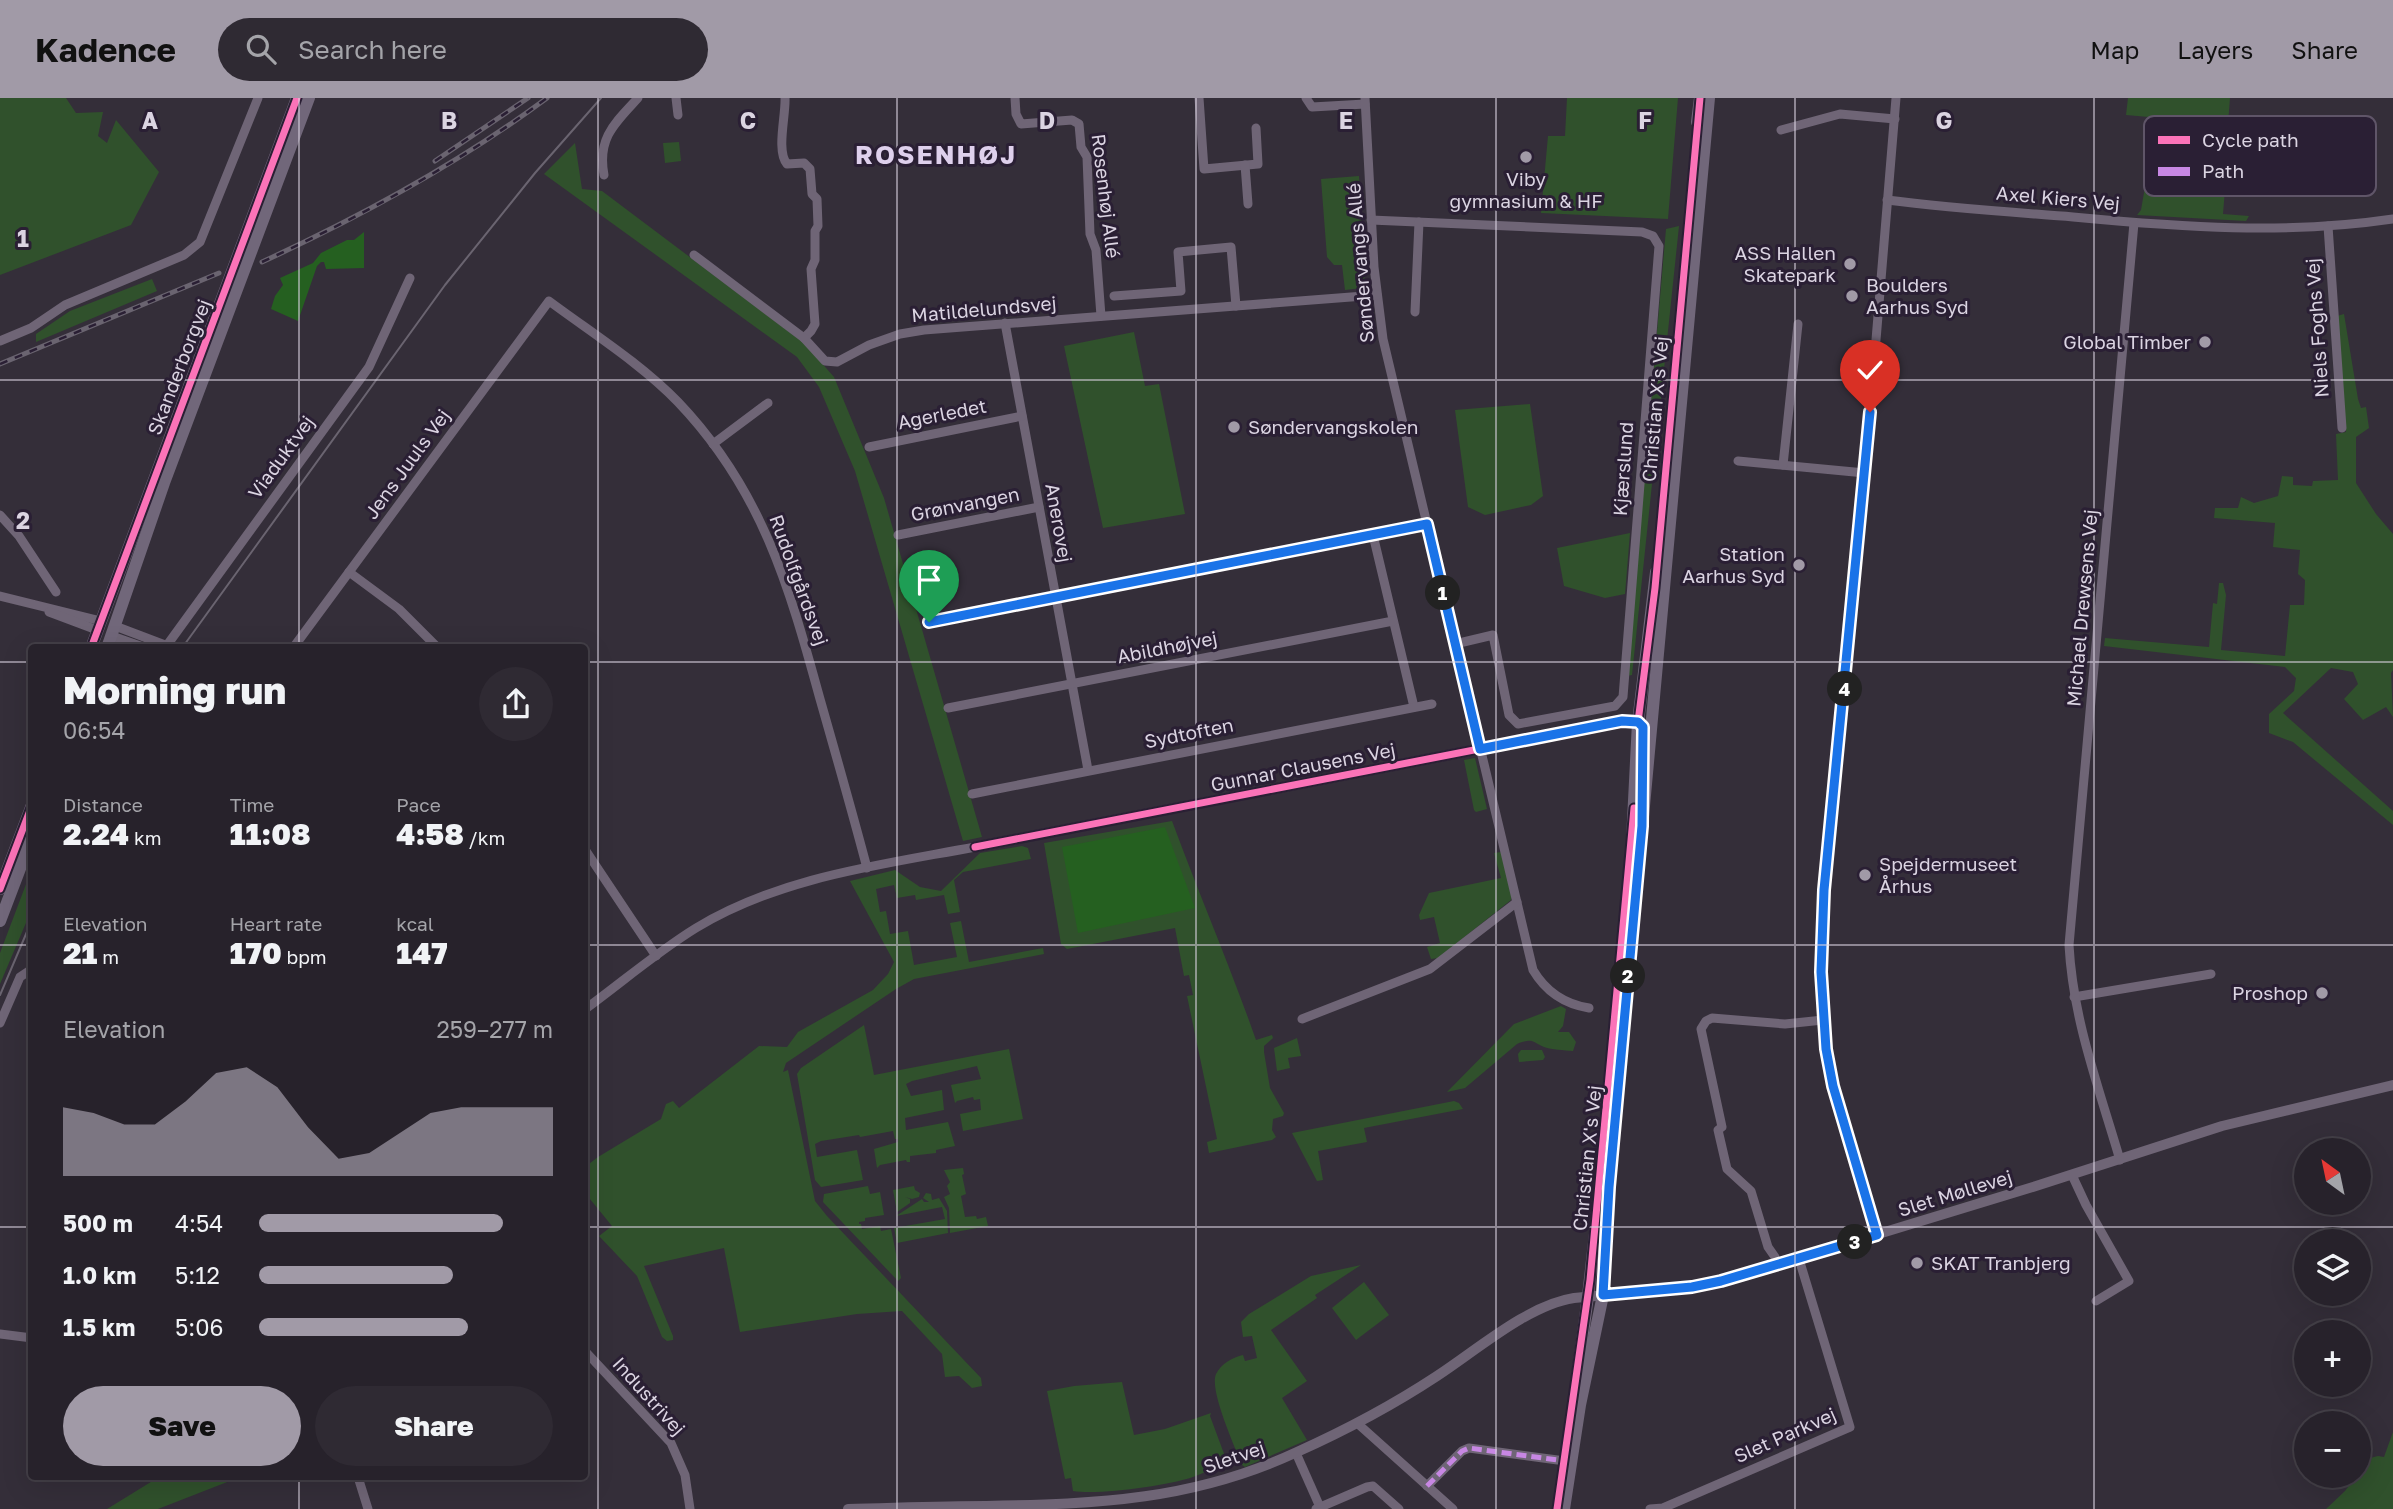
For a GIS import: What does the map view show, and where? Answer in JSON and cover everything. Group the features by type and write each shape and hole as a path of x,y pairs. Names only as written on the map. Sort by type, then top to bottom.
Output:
{"main road":[{"name":"Skanderborgvej","path":"106,630 131,542 297,98"},
{"name":"Skanderborgvej","path":"94,644 106,630 309,98"},
{"name":"Christian X's Vej","path":"1557,1509 1588,1296 1634,826 1638,722 1655,588 1700,98"},
{"name":"Christian X's Vej","path":"1564,1509 1580,1405 1603,1295 1609,1187 1709,98"},
{"path":"1642,826 1644,730 1638,722 1646,718 1653,708"},
{"path":"0,889 28,816"},
{"path":"0,921 28,848"}],"street":[{"path":"0,341 31,328 65,305 177,259 196,247 258,98"},
{"path":"604,175 601,160 608,133 639,98"},
{"path":"676,98 678,114"},
{"path":"785,98 783,159 788,164 804,163 810,169 812,194 817,199 818,226 815,231 815,260 811,269 815,324 804,338"},
{"name":"Rosenhøj Allé","path":"1015,98 1016,114 1021,124 1072,120 1079,124 1081,147 1087,157 1090,234 1096,250 1101,316"},
{"path":"1199,98 1204,169 1258,164 1256,128"},
{"path":"1306,98 1312,107 1365,101"},
{"path":"1877,1235 1833,1086 1823,1020 1822,925 1865,473 1896,98"},
{"name":"Søndervangs Allé","path":"1365,101 1377,295 1389,371 1480,749"},
{"path":"1781,131 1840,114 1895,119"},
{"path":"1245,165 1248,204"},
{"name":"Axel Kiers Vej","path":"1887,200 2134,223 2253,229 2328,226 2393,219"},
{"name":"Kjærslund","path":"1371,220 1642,232 1653,236 1660,246 1623,697 1615,706 1518,724 1509,715 1493,635 1455,644"},
{"path":"1415,312 1419,222"},
{"name":"Michael Drewsens Vej","path":"2120,1160 2083,1038 2074,997 2069,945 2134,223"},
{"name":"Niels Foghs Vej","path":"2328,226 2342,428"},
{"path":"1114,296 1181,291 1178,252 1231,247 1236,306"},
{"name":"Matildelundsvej","path":"694,255 804,338 824,361 831,363 900,334 924,330 1377,295"},
{"name":"Viaduktvej","path":"170,644 369,367 410,278"},
{"name":"Rudolfgårdsvej","path":"549,301 640,369 677,402 713,444 754,507 777,557 795,608 867,867"},
{"name":"Jens Juuls Vej","path":"296,644 549,301"},
{"name":"Anerovej","path":"1005,323 1087,770"},
{"path":"1783,466 1798,324"},
{"path":"713,444 768,403"},
{"name":"Agerledet","path":"869,447 1022,416"},
{"path":"1738,461 1865,473"},
{"name":"Grønvangen","path":"898,535 1039,507"},
{"path":"0,515 19,536 56,592"},
{"path":"929,622 1427,524"},
{"path":"1373,535 1414,707"},
{"path":"349,572 398,609 435,644"},
{"path":"0,596 157,644"},
{"name":"Abildhøjvej","path":"948,708 1393,621"},
{"path":"106,630 137,644"},
{"name":"Sydtoften","path":"972,794 1432,704"},
{"name":"Gunnar Clausens Vej","path":"588,1007 695,928 749,901 798,882 1622,721 1638,722"},
{"path":"1480,749 1536,974 1546,989 1565,1002 1589,1009"},
{"path":"588,854 656,956"},
{"path":"1303,1019 1430,969 1517,902"},
{"path":"0,1023 20,977 28,972"},
{"path":"2074,997 2211,974"},
{"path":"1777,1265 1751,1191 1727,1169 1718,1130 1722,1127 1701,1029 1706,1021 1712,1018 1785,1024 1823,1020"},
{"name":"Slet Møllevej","path":"1588,1296 1692,1287 1777,1265 2073,1175 2222,1126 2393,1084"},
{"path":"2073,1175 2080,1193 2129,1281 2096,1301"},
{"name":"Slet Parkvej","path":"1650,1509 1664,1508 1850,1426 1799,1259"},
{"name":"Sletvej","path":"848,1509 1073,1504 1178,1492 1224,1480 1296,1453 1357,1423 1436,1377 1533,1312 1557,1301 1588,1296"},
{"path":"0,1334 28,1338"},
{"name":"Industrivej","path":"588,1354 671,1443 685,1475 690,1509"},
{"path":"1357,1423 1452,1509"},
{"path":"1427,1486 1462,1451 1469,1448 1565,1461"},
{"path":"1296,1453 1318,1508 1373,1486 1399,1509"},
{"path":"359,1480 368,1509"}],"shaded area":[{"path":"0,98 66,98 76,113 103,112 98,136 107,143 116,120 159,172 131,225 0,275"},
{"path":"1567,98 1678,98 1668,219 1541,213 1548,136 1565,136"},
{"path":"2128,98 2230,98 2229,116 2126,115"},
{"path":"679,142 681,161 665,163 663,143"},
{"path":"575,143 582,189 602,191 804,343 834,377 884,498 982,837 963,841 855,471 819,387 797,357 544,174"},
{"path":"1359,176 1365,285 1362,288 1345,290 1342,265 1334,265 1327,257 1321,179"},
{"path":"2144,193 2144,196 2224,196 2223,214 2249,216 2246,221 2137,215 2141,210"},
{"path":"1679,226 1632,675 1627,676 1666,229"},
{"path":"364,232 364,268 326,269 324,262 321,262 317,266 298,321 271,309 275,296 283,285 280,278 313,263 321,253 347,240 354,240"},
{"path":"152,279 157,291 36,342 36,334 70,311"},
{"path":"2344,314 2358,399 2361,408 2366,407 2369,428 2356,437 2356,483 2393,534 2393,717 2386,707 2363,720 2344,699 2358,684 2353,672 2331,668 2283,713 2393,811 2393,825 2293,742 2269,733 2269,714 2294,691 2296,678 2285,667 2104,646 2105,638 2209,647 2213,603 2217,604 2219,583 2223,583 2226,595 2221,650 2285,656 2290,605 2304,605 2305,580 2298,574 2300,550 2273,547 2275,523 2214,518 2215,508 2238,508 2241,497 2254,503 2278,496 2282,476 2293,477 2293,485 2312,486 2313,481 2338,480 2336,434 2346,432 2337,316"},
{"path":"1134,332 1145,386 1159,384 1185,514 1103,528 1064,346"},
{"path":"1530,404 1543,496 1531,505 1485,515 1468,507 1455,410"},
{"path":"1630,533 1625,594 1605,598 1564,586 1557,548"},
{"path":"1475,758 1487,809 1476,812 1464,760"},
{"path":"1172,821 1256,1040 1272,1035 1273,1038 1264,1046 1264,1052 1270,1088 1284,1113 1283,1116 1273,1119 1272,1130 1276,1137 1272,1140 1209,1153 1207,1142 1217,1139 1187,996 1193,995 1189,975 1184,976 1175,928 1067,949 1061,944 1044,843"},
{"path":"1165,827 1195,908 1078,933 1062,847"},
{"path":"1022,846 1028,848 1031,859 963,872 954,880 960,912 948,914 944,895 916,900 915,895 897,898 894,885 876,889 880,912 886,911 890,934 908,931 914,965 957,957 950,923 961,921 969,962 1043,948 1044,954 914,979 786,1063 783,1072 788,1070 815,1201 981,1378 982,1386 972,1388 959,1376 945,1377 942,1354 902,1311 857,1314 740,1332 724,1248 644,1266 673,1336 673,1340 667,1341 662,1337 637,1276 599,1236 612,1226 588,1197 588,1165 661,1119 666,1104 673,1101 679,1108 759,1046 787,1047 798,1032 873,990 888,974 894,962 850,881 895,870 920,887 941,891 980,853"},
{"path":"1501,852 1511,900 1438,958 1431,959 1427,947 1440,943 1434,917 1420,920 1419,915 1429,893 1501,878 1494,853"},
{"path":"28,879 28,918 0,984 0,953"},
{"path":"1561,1006 1566,1009 1563,1026 1558,1032 1569,1032 1576,1042 1573,1051 1547,1048 1532,1041 1522,1042 1465,1088 1447,1092 1514,1024"},
{"path":"864,1025 874,1075 1009,1049 1023,1119 963,1131 960,1114 981,1110 980,1099 974,1100 973,1097 955,1103 951,1085 981,1079 977,1066 912,1081 906,1084 911,1096 942,1090 944,1110 905,1118 906,1130 948,1122 955,1146 936,1150 936,1153 910,1156 910,1162 906,1160 877,1168 874,1149 898,1142 893,1131 821,1141 815,1144 817,1157 857,1150 863,1180 821,1187 815,1180 797,1074 801,1068"},
{"path":"1297,1038 1301,1056 1288,1058 1290,1068 1277,1071 1274,1048"},
{"path":"1521,1050 1542,1050 1545,1057 1543,1060 1519,1062 1518,1054"},
{"path":"1454,1101 1463,1109 1364,1128 1367,1142 1318,1151 1323,1180 1317,1181 1292,1133"},
{"path":"963,1168 966,1194 961,1196 965,1217 986,1217 988,1226 950,1233 949,1208 944,1197 950,1194 947,1186 950,1182 944,1170"},
{"path":"868,1186 870,1194 880,1192 884,1215 865,1218 865,1221 859,1224 862,1229 880,1226 881,1231 891,1229 901,1278 898,1281 823,1202 824,1194"},
{"path":"914,1186 920,1193 919,1197 905,1197 910,1199 910,1203 897,1212 893,1190"},
{"path":"926,1193 931,1194 932,1200 939,1198 947,1211 948,1233 897,1243 894,1228 945,1219 942,1207 896,1216 922,1199 929,1202 923,1198"},
{"path":"1361,1265 1315,1295 1317,1298 1271,1330 1307,1381 1282,1398 1307,1440 1245,1467 1224,1419 1215,1382 1218,1370 1231,1359 1243,1355 1245,1361 1257,1358 1252,1336 1243,1337 1241,1322 1249,1314 1311,1276"},
{"path":"1364,1282 1389,1315 1356,1340 1332,1308"},
{"path":"1122,1382 1134,1435 1165,1429 1211,1413 1226,1459 1197,1475 1167,1484 1116,1491 1073,1491 1071,1478 1065,1479 1047,1391"},
{"path":"2393,1432 2393,1509 2326,1509 2347,1488 2371,1488 2371,1458 2384,1457"},
{"path":"154,1480 232,1480 158,1509 107,1509"}],"tram line":[{"path":"185,644 445,285 535,173 601,98"},
{"path":"0,995 28,929"}],"railway":[{"path":"435,161 528,98"},
{"path":"262,262 409,188 479,145 547,98"},
{"path":"0,364 219,273"}],"marked path":[{"path":"1427,1486 1462,1451 1469,1448 1565,1461"}],"cycle path":[{"path":"92,644 297,98"},
{"path":"975,847 1613,723 1638,722 1655,588 1700,98"},
{"path":"1557,1509 1590,1280 1634,808"},
{"path":"0,889 28,816"}],"place":[{"name":"Viby gymnasium & HF","path":"1526,157"},
{"name":"ASS Hallen Skatepark","path":"1850,264"},
{"name":"Boulders Aarhus Syd","path":"1852,296"},
{"name":"Global Timber","path":"2205,342"},
{"name":"Søndervangskolen","path":"1234,427"},
{"name":"Station Aarhus Syd","path":"1799,565"},
{"name":"Spejdermuseet Århus","path":"1865,875"},
{"name":"Proshop","path":"2322,993"},
{"name":"SKAT Tranbjerg","path":"1917,1263"}],"district":[{"name":"ROSENHØJ","path":"936,155"}],"route":[{"path":"929,622 1427,524 1480,749 1622,721 1638,722 1643,727 1642,826 1609,1187 1603,1295 1692,1287 1721,1281 1877,1235 1833,1086 1826,1049 1821,972 1824,890 1870,412"}]}
